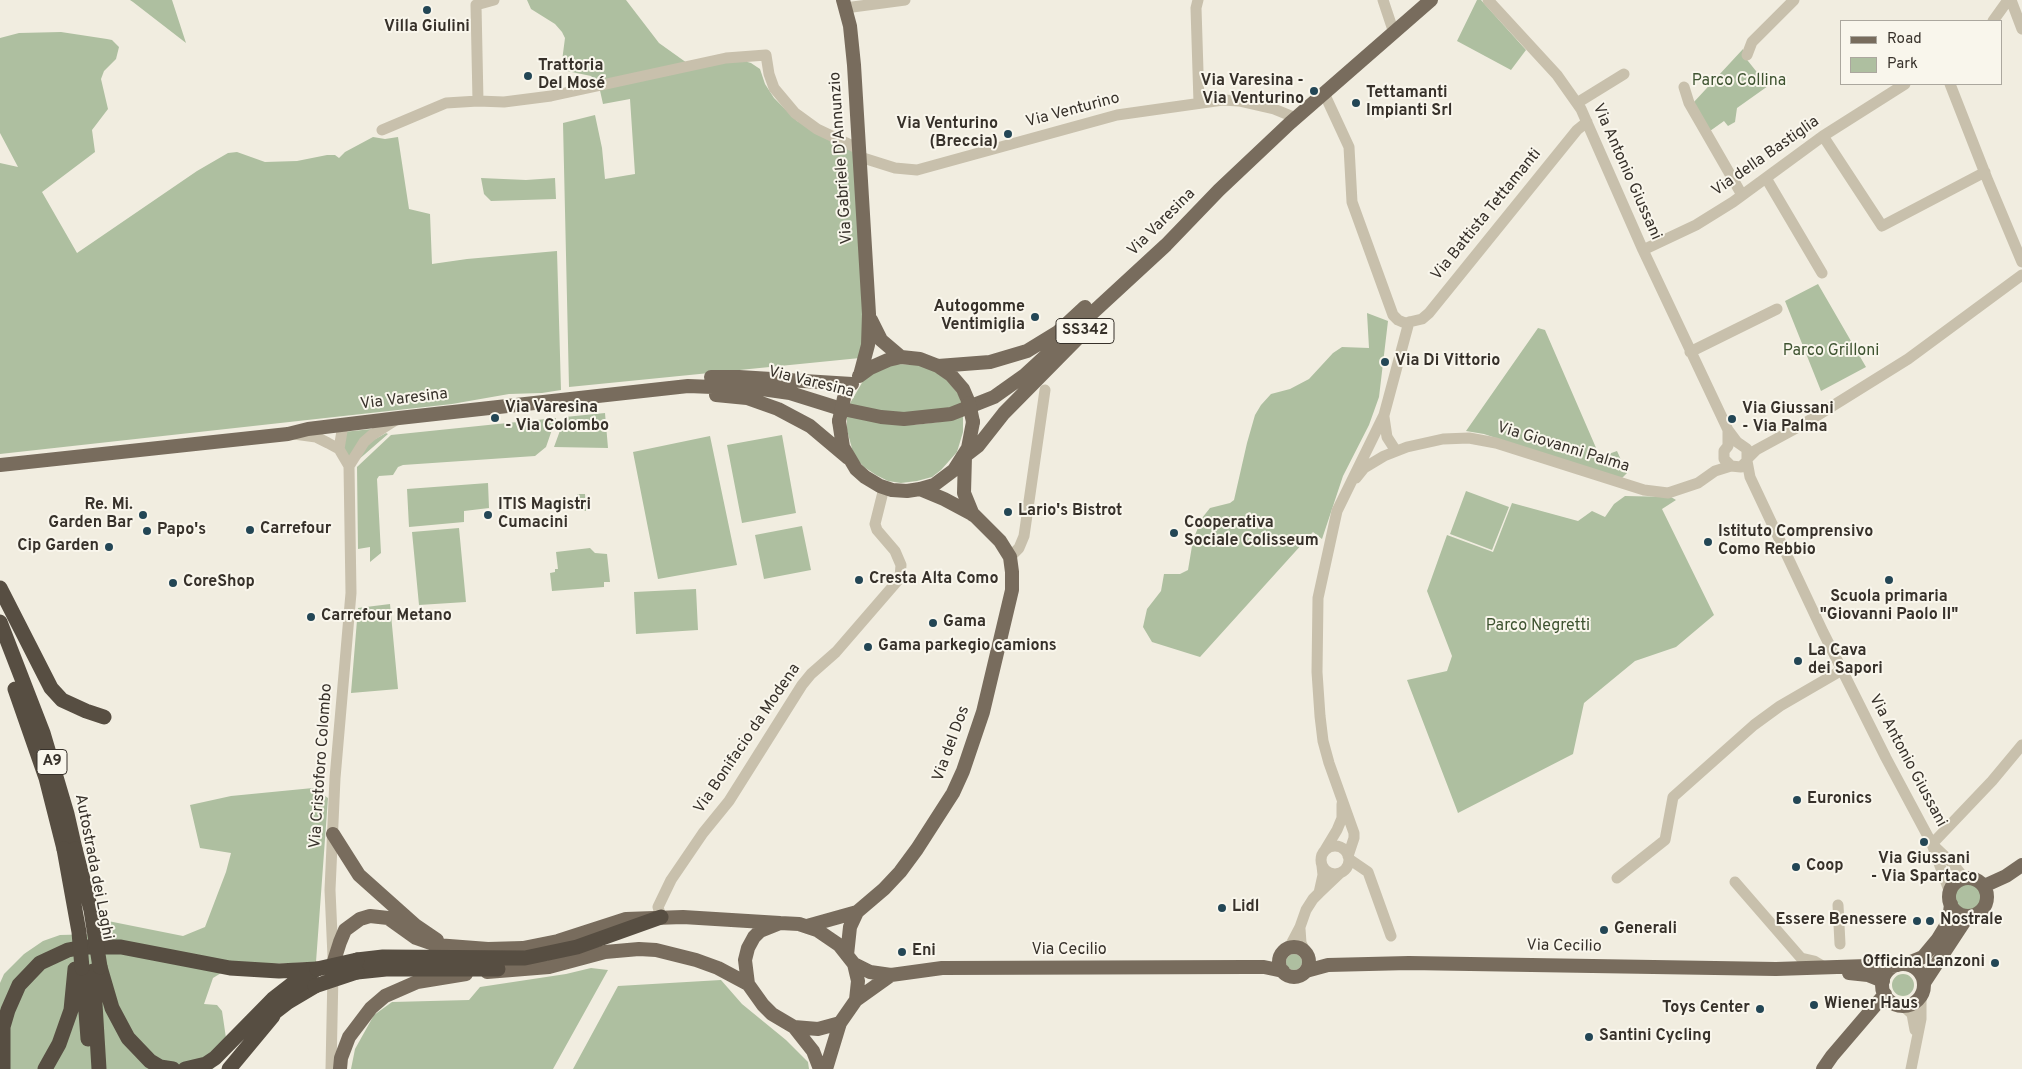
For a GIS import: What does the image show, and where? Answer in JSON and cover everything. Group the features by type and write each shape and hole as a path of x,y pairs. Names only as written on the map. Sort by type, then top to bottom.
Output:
{"highway":[{"path":"0,588 51,688 62,700 104,717"},
{"name":"Autostrada dei Laghi","path":"0,622 17,678"},
{"name":"Autostrada dei Laghi","path":"0,650 17,678 43,733 56,776 69,849 88,923 88,1069"},
{"path":"219,1069 244,1040 280,1007 315,986 357,966 383,957 504,959 534,957 577,947 661,917"},
{"path":"3,1069 3,1027 19,985 40,963 68,950 84,947 121,947 230,968 279,971 357,966 386,969 506,969"},
{"path":"45,1069 58,1044 88,968"},
{"path":"88,968 128,1038 150,1061 160,1067 173,1069"},
{"name":"Autostrada dei Laghi","path":"88,968 99,1069"},
{"path":"185,1069 206,1064 215,1058 273,999 317,969"},
{"path":"229,1069 280,1007"}],"main road":[{"name":"Via Varesina","path":"0,465 288,434 398,418 688,386 735,387 790,393 838,408 881,417 904,419 951,414 994,397 1025,376 1166,245 1296,118 1431,0"},
{"name":"Via Gabriele D'Annunzio","path":"844,4 852,40 869,314 868,346 856,380"},
{"name":"SS342","path":"938,366 996,361 1039,345 1058,332 1137,259 1205,205"},
{"name":"SS342","path":"965,456 978,446 1004,413 1086,330 1156,265 1205,205"},
{"name":"Via Gabriele D'Annunzio","path":"869,314 875,331 901,358"},
{"path":"848,458 841,443 839,421 844,398 856,380 876,364 901,358 925,360 938,366 955,379 963,389 969,402 973,422 971,438 965,456 964,493 974,515"},
{"path":"570,399 612,388 700,377 856,380"},
{"path":"570,399 622,400 710,394 747,398 763,402 810,426 848,458 865,477 884,488 902,491 920,490 934,485 947,477 965,456"},
{"path":"920,490 944,499 974,515 1000,541 1010,557"},
{"name":"Via del Dos","path":"807,926 857,912 884,889 912,857 942,812 963,771 983,712 1012,590 1010,557"},
{"path":"333,834 359,875 414,925 451,947"},
{"path":"1986,892 2022,865"},
{"path":"1823,1069 1860,1024 1884,988 1887,972 1923,957 1938,939 1949,921 1950,899 1955,884 1964,878 1976,879 1986,892 1986,904 1980,912 1968,916 1959,914 1950,899"},
{"path":"856,1000 858,981 851,960 850,927 857,912"},
{"name":"Via Cecilio","path":"333,964 345,930 360,919 370,916 388,918 409,934 426,943 451,947 523,948 558,941 626,919 661,917 807,926 827,936 839,945 851,960 870,972 890,974 942,968 1247,967 1283,971"},
{"path":"1860,1024 1878,1012 1912,1004 1968,916"},
{"path":"748,984 745,960 748,948 760,931 780,923"},
{"path":"1297,947 1306,953 1309,963 1306,971 1298,976 1293,976 1283,971 1280,962 1285,951 1297,947"},
{"path":"340,1069 341,1058 349,1037 371,1008 385,996 416,982 506,969 550,967 606,952 639,949 663,952 696,960 718,968 748,984 763,1005 794,1028 814,1051 820,1069"},
{"name":"Via Cecilio","path":"1247,967 1285,951"},
{"name":"Via Cecilio","path":"1306,953 1348,965"},
{"name":"Via Cecilio","path":"1306,971 1328,965 1515,964 1783,969 1873,976 1884,988"},
{"path":"1902,965 1918,970 1923,989"},
{"name":"Via Cecilio","path":"1783,969 1902,965"},
{"path":"826,1069 840,1023 856,1000 890,974"},
{"path":"1884,988 1892,1002 1901,1006"},
{"path":"794,1028 818,1029 840,1023"}],"street":[{"path":"382,130 446,103 478,101 476,2 494,0"},
{"path":"844,4 905,0"},
{"path":"1198,0 1196,8 1199,103"},
{"path":"1383,0 1394,33"},
{"name":"Via Antonio Giussani","path":"1488,0 1557,75 1577,103 1587,122 1643,250 1728,430 1732,444 1745,446 1742,458 1750,477 1842,670 1932,844 1950,899"},
{"path":"1747,55 1752,42 1794,0"},
{"path":"1994,20 2010,0 2022,28"},
{"name":"Via Venturino","path":"478,101 504,102 551,96 726,58 766,55 769,74 774,88 795,113 817,130 859,153 895,168 917,170 1117,115 1199,103 1239,101 1274,108 1296,118"},
{"path":"1577,103 1624,74"},
{"name":"Via della Bastiglia","path":"1643,250 1696,225 1742,195 1823,136 1903,85"},
{"path":"1950,85 2022,262"},
{"path":"1684,87 1689,103 1742,195"},
{"path":"1285,951 1300,927 1306,910 1319,893 1349,864 1348,857 1354,832 1323,741 1317,672 1318,598 1337,511 1384,416 1409,322 1398,320 1393,315 1352,202 1349,147 1324,93"},
{"name":"Via Battista Tettamanti","path":"1409,322 1422,319 1429,313 1577,130 1587,122"},
{"path":"1823,136 1882,226 1985,172"},
{"path":"1766,178 1822,272"},
{"name":"Via Giovanni Palma","path":"1348,486 1364,468 1396,451 1443,439 1469,438 1496,443 1644,490 1668,493 1698,483 1716,471 1802,425 1908,359 2022,275"},
{"path":"1690,352 1778,309"},
{"path":"1010,557 1019,548 1024,536 1045,390"},
{"path":"1384,416 1387,436 1396,451"},
{"path":"288,434 316,437 338,449 349,466 364,442 398,418"},
{"path":"338,449 343,425"},
{"path":"1732,444 1724,451 1742,458"},
{"name":"Via Cristoforo Colombo","path":"332,1069 333,964 330,890 335,778 352,593 349,466"},
{"name":"Via Bonifacio da Modena","path":"661,917 658,907 671,880 703,833 729,801 802,685 811,674 836,652 900,578 901,565 895,551 877,530 876,517 884,488"},
{"path":"1617,878 1665,840 1673,797 1754,725 1780,706 1842,670"},
{"path":"1932,844 1992,781 2022,746"},
{"path":"1319,893 1323,875 1321,855 1337,830 1342,818 1342,800"},
{"name":"Via Antonio Giussani","path":"1932,844 1953,864 1964,878"},
{"path":"1325,850 1331,846 1340,847 1348,857 1368,872 1391,936"},
{"path":"1322,866 1330,874 1358,871 1364,874 1372,883"},
{"path":"1735,882 1801,958 1814,961 1824,967"},
{"path":"1838,905 1840,944"},
{"path":"1300,927 1300,937 1306,953"},
{"path":"1783,969 1789,945"},
{"path":"1911,1069 1921,1019 1923,989"},
{"path":"1901,1006 1912,1014 1915,1042"}],"green space":[{"path":"130,0 172,0 186,43 133,2"},
{"path":"527,0 626,0 659,43 687,63 599,84 591,76 567,71 563,67 565,38 562,32 555,24 531,9"},
{"path":"1477,0 1481,0 1526,50 1511,70 1457,41"},
{"path":"61,32 112,40 119,47 116,59 104,71 101,79 108,109 92,130 95,152 42,192 77,253 197,171 228,153 237,152 265,162 297,161 327,155 335,155 339,158 345,152 373,137 385,139 398,137 409,209 430,214 432,264 557,251 561,390 542,393 509,394 452,404 0,454 0,163 18,167 0,133 0,38 19,33"},
{"name":"Parco Collina","path":"1743,49 1744,56 1768,86 1737,108 1735,122 1728,126 1724,121 1710,131 1693,103"},
{"path":"744,61 760,69 765,84 774,98 797,121 853,150 864,331 860,358 569,387 563,123 595,115 602,148 605,179 635,174 630,99 603,104 599,86 728,62"},
{"path":"481,178 526,180 555,178 556,199 491,201 484,194"},
{"name":"Parco Grilloni","path":"1818,284 1866,367 1821,391 1785,301"},
{"path":"1367,313 1388,321 1379,397 1369,425 1343,476 1322,539 1313,532 1200,657 1152,642 1143,627 1147,609 1161,591 1164,574 1180,574 1188,570 1193,540 1202,518 1210,508 1230,503 1234,500 1247,443 1255,415 1261,405 1271,394 1290,389 1309,379 1333,353 1342,347 1369,348"},
{"path":"1538,328 1545,330 1600,457 1617,451 1627,473 1620,480 1484,434 1466,431"},
{"path":"896,364 919,365 931,369 947,380 959,395 962,405 927,413 887,413 849,405 863,381 876,371"},
{"path":"605,413 608,448 554,447 565,417"},
{"path":"847,415 914,425 939,422 963,416 963,432 957,452 941,470 932,477 901,483 888,481 876,475 864,467 854,456 847,430"},
{"path":"556,418 546,447 535,456 403,465 398,467 393,475 379,476 377,479 381,553 370,562 370,547 358,549 357,467 391,435"},
{"path":"372,429 348,460 341,439 343,432"},
{"path":"386,433 388,434 357,461 370,442"},
{"path":"782,435 796,513 742,523 727,445"},
{"path":"710,436 737,565 658,579 633,452"},
{"path":"488,483 489,508 464,511 464,522 409,527 407,489"},
{"path":"1466,491 1509,507 1492,550 1450,534"},
{"path":"577,494 585,494 586,511 578,509"},
{"name":"Parco Negretti","path":"1625,496 1671,497 1676,500 1662,509 1714,615 1676,647 1635,661 1584,703 1573,754 1458,813 1407,680 1447,671 1452,656 1427,591 1447,535 1493,552 1512,503 1578,521 1592,511 1605,517 1614,504"},
{"path":"802,526 811,570 764,579 755,535"},
{"path":"459,528 466,602 419,605 412,532"},
{"path":"590,548 595,553 607,554 610,582 604,582 604,587 552,591 550,573 558,569 556,552"},
{"path":"696,589 698,630 636,634 634,592"},
{"path":"390,604 398,689 351,693 358,608"},
{"path":"313,788 328,798 316,962 237,963 213,978 204,1004 217,1005 222,1011 226,1038 213,1069 0,1069 0,983 4,974 24,954 43,941 60,935 99,934 98,919 183,936 205,927 226,872 231,853 200,848 190,805 231,796"},
{"path":"1968,884 1977,888 1981,897 1977,906 1968,910 1959,906 1955,897 1959,888"},
{"path":"1291,954 1297,954 1302,959 1300,968 1291,970 1286,965 1286,959"},
{"path":"591,968 608,970 553,1069 351,1069 355,1049 374,1015 392,1002 469,1000 480,987 566,974"},
{"path":"1903,974 1911,977 1914,985 1911,993 1903,996 1895,993 1892,985 1895,977"},
{"path":"721,980 742,1004 786,1040 808,1062 809,1069 573,1069 618,986"}],"place":[{"name":"Villa Giulini","path":"427,10"},
{"name":"Trattoria Del Mosé","path":"528,76"},
{"name":"Via Varesina - Via Venturino","path":"1314,91"},
{"name":"Tettamanti Impianti Srl","path":"1356,103"},
{"name":"Via Venturino (Breccia)","path":"1008,134"},
{"name":"Autogomme Ventimiglia","path":"1035,317"},
{"name":"Via Di Vittorio","path":"1385,362"},
{"name":"Via Varesina - Via Colombo","path":"495,418"},
{"name":"Via Giussani - Via Palma","path":"1732,419"},
{"name":"Lario's Bistrot","path":"1008,512"},
{"name":"Re. Mi. Garden Bar","path":"143,515"},
{"name":"ITIS Magistri Cumacini","path":"488,515"},
{"name":"Carrefour","path":"250,530"},
{"name":"Papo's","path":"147,531"},
{"name":"Cooperativa Sociale Colisseum","path":"1174,533"},
{"name":"Istituto Comprensivo Como Rebbio","path":"1708,542"},
{"name":"Cip Garden","path":"109,547"},
{"name":"Cresta Alta Como","path":"859,580"},
{"name":"Scuola primaria \"Giovanni Paolo II\"","path":"1889,580"},
{"name":"CoreShop","path":"173,583"},
{"name":"Carrefour Metano","path":"311,617"},
{"name":"Gama","path":"933,623"},
{"name":"Gama parkegio camions","path":"868,647"},
{"name":"La Cava dei Sapori","path":"1798,661"},
{"name":"Euronics","path":"1797,800"},
{"name":"Via Giussani - Via Spartaco","path":"1924,842"},
{"name":"Coop","path":"1796,867"},
{"name":"Lidl","path":"1222,908"},
{"name":"Essere Benessere","path":"1917,921"},
{"name":"Nostrale","path":"1930,921"},
{"name":"Generali","path":"1604,930"},
{"name":"Eni","path":"902,952"},
{"name":"Officina Lanzoni","path":"1995,963"},
{"name":"Wiener Haus","path":"1814,1005"},
{"name":"Toys Center","path":"1760,1009"},
{"name":"Santini Cycling","path":"1589,1037"}]}
